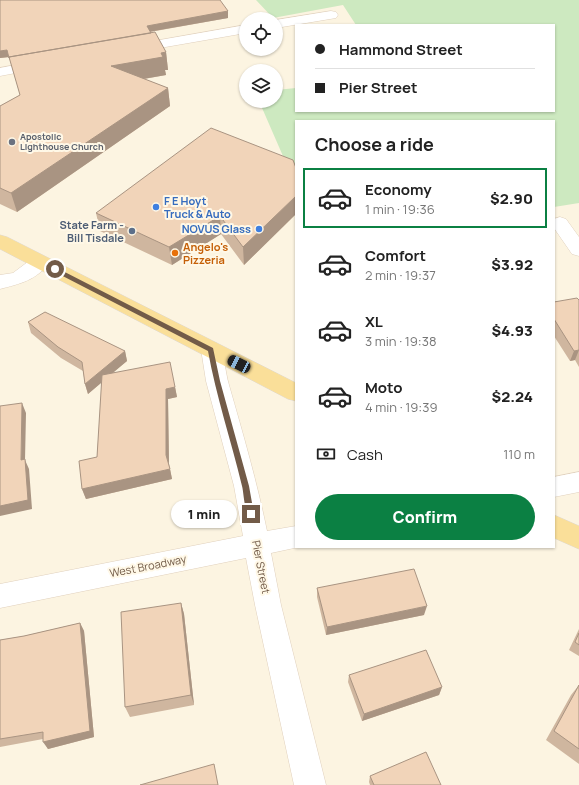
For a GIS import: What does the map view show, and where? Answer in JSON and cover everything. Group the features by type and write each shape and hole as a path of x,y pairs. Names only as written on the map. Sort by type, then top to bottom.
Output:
{"main road":[{"path":"0,241 295,392"},
{"path":"555,526 579,538"}],"street":[{"path":"283,23 331,15"},
{"path":"116,52 239,30"},
{"path":"0,72 54,62"},
{"path":"560,223 579,250"},
{"path":"0,282 19,278 40,262"},
{"name":"Pier Street","path":"211,349 217,381 246,486 268,605 310,785"},
{"path":"555,487 579,482"},
{"name":"West Broadway","path":"0,596 295,537"}],"green space":[{"path":"256,0 579,0 579,203 555,207 555,120 295,120 295,184 262,108 283,108 283,89 295,88 295,112 555,112 555,24 355,24 343,5 283,16 283,12 267,12"}],"building":[{"path":"0,0 220,0 228,11 147,26 151,33 9,58 7,50 0,51"},
{"path":"155,32 166,52 161,53 163,57 111,66 168,88 11,193 0,188 0,106 20,95 9,57"},
{"path":"211,128 293,160 295,165 295,197 243,247 220,216 169,247 96,213"},
{"path":"577,298 579,300 579,350 574,351 555,321 555,302"},
{"path":"45,312 125,351 85,384 82,362 58,347 28,322"},
{"path":"170,362 175,387 166,389 166,455 170,469 82,489 79,461 97,457 102,375"},
{"path":"22,403 21,460 25,459 28,500 0,506 0,406"},
{"path":"414,569 427,606 327,627 317,588"},
{"path":"181,603 191,695 125,707 121,612"},
{"path":"80,623 90,731 43,742 43,732 0,739 0,640"},
{"path":"579,633 579,645 575,642"},
{"path":"426,650 442,687 364,714 349,675"},
{"path":"579,685 579,749 554,731"},
{"path":"426,752 441,785 374,785 370,776"},
{"path":"214,764 218,785 140,785"}],"place":[{"name":"Apostolic Lighthouse Church","path":"12,142"},
{"name":"F E Hoyt Truck & Auto","path":"156,207"},
{"name":"NOVUS Glass","path":"259,229"},
{"name":"State Farm - Bill Tisdale","path":"132,231"},
{"name":"Angelo's Pizzeria","path":"175,253"}],"route":[{"path":"55,269 211,349 217,381 246,486 251,514"}]}
